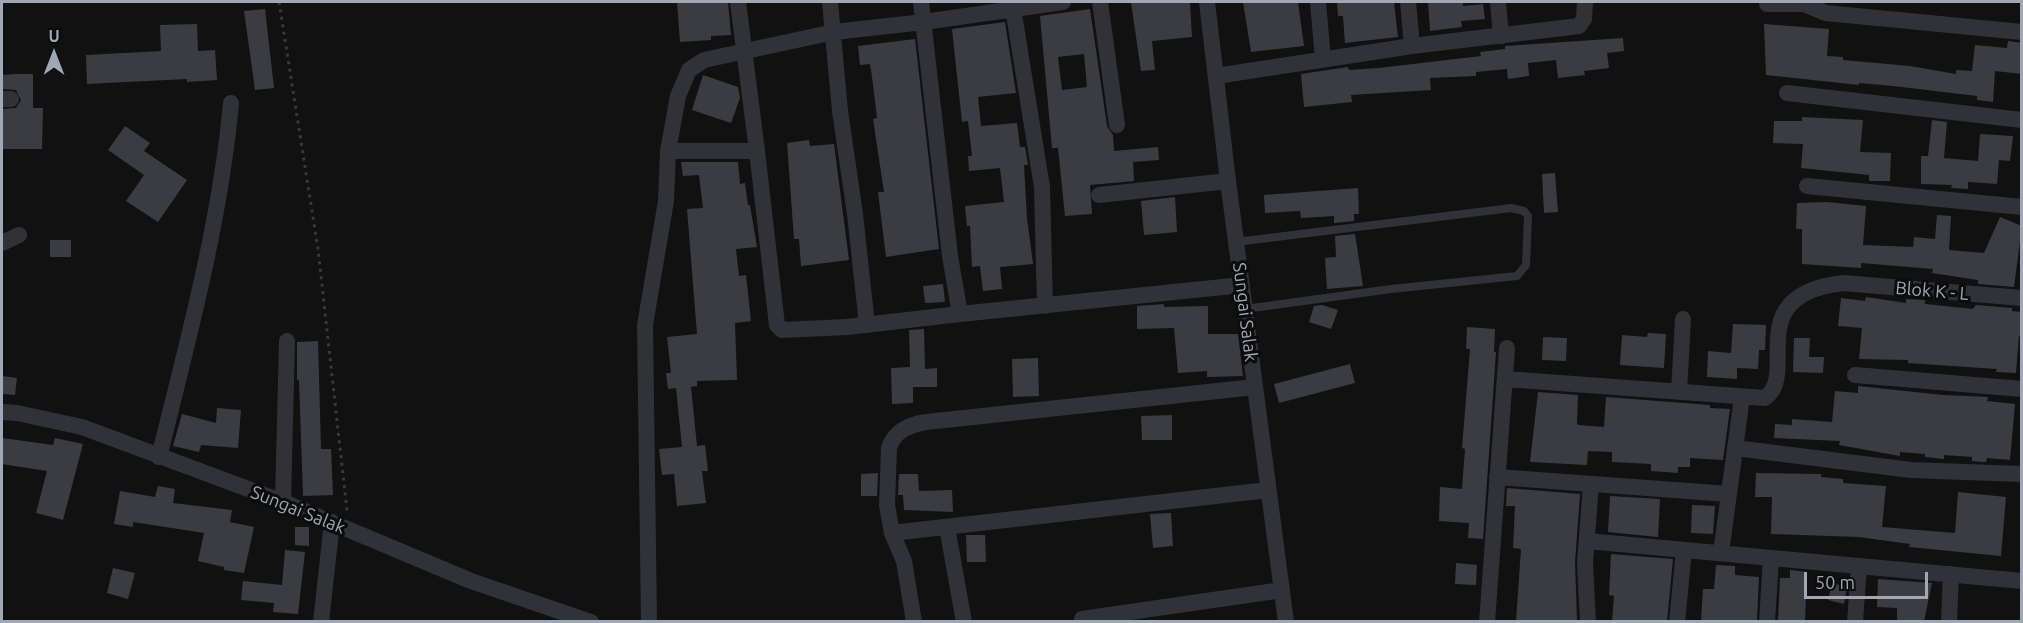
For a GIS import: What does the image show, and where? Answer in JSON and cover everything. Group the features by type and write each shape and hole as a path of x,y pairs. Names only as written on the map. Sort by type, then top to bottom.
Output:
{"street":[{"path":"738,2 777,326 787,332 1242,285"},
{"path":"830,2 840,111 855,214 867,325"},
{"path":"921,2 950,255 960,314"},
{"path":"650,621 645,325 666,201 668,151 678,96 689,70 704,60 834,32 924,22 1012,5 1062,2"},
{"path":"1100,2 1117,125"},
{"name":"Sungai Salak","path":"1207,2 1228,181 1286,621"},
{"path":"1318,2 1323,59"},
{"path":"1408,2 1412,46"},
{"path":"1498,2 1501,36"},
{"path":"1216,76 1412,46 1579,26 1584,19 1585,2"},
{"path":"1767,4 1798,3 1826,13 2022,32"},
{"path":"1012,5 1042,187 1045,306"},
{"path":"1787,93 2022,120"},
{"path":"159,457 203,280 227,149 231,103"},
{"path":"668,151 757,151"},
{"path":"1099,195 1228,181"},
{"path":"1807,186 2022,207"},
{"path":"2,243 19,235"},
{"name":"Blok K - L","path":"1742,397 1765,398 1771,394 1775,383 1778,329 1785,311 1804,294 1820,286 1843,283 2022,298"},
{"path":"1679,392 1683,319"},
{"path":"283,502 287,341"},
{"path":"1487,621 1507,348"},
{"path":"1855,375 2022,390"},
{"path":"1504,379 1742,397 1721,553"},
{"path":"914,621 904,561 892,533 887,505 889,448 894,436 906,428 926,422 1255,387"},
{"name":"Sungai Salak","path":"2,412 17,412 82,427 283,502 471,581 591,621"},
{"path":"1735,448 1911,470 2022,474"},
{"path":"1497,477 1729,494"},
{"path":"1587,621 1585,563 1591,484"},
{"path":"892,533 1268,490"},
{"path":"321,621 332,522"},
{"path":"947,527 964,621"},
{"path":"1587,541 2022,581"},
{"path":"1677,621 1684,550"},
{"path":"1767,621 1771,558"},
{"path":"1855,621 1859,566"},
{"path":"1949,621 1951,574"},
{"path":"1082,619 1282,590"}],"lane":[{"path":"1236,242 1511,208 1524,211 1528,216 1526,265 1517,276 1391,289 1245,309"}],"path":[{"path":"279,2 318,249 349,530"}],"building":[{"path":"677,2 728,2 731,35 711,36 711,40 680,42"},
{"path":"1131,2 1190,2 1192,37 1152,41 1155,70 1141,71"},
{"path":"1243,2 1298,2 1304,46 1251,52"},
{"path":"1337,2 1394,2 1398,37 1345,43 1343,16 1338,16"},
{"path":"1428,2 1463,2 1463,6 1483,4 1485,19 1461,21 1462,27 1430,31"},
{"path":"265,9 274,88 255,90 244,11"},
{"path":"1090,9 1107,126 1113,135 1114,151 1158,147 1159,160 1133,162 1134,181 1090,185 1092,214 1065,216 1058,148 1052,148 1040,16","holes":["1084,54 1087,87 1062,90 1058,57"]},
{"path":"1005,22 1016,93 978,97 981,126 1017,123 1020,147 1025,147 1028,165 1024,165 1027,218 1033,264 1000,267 1002,289 983,291 980,266 972,267 970,226 967,226 965,206 1004,202 1000,168 969,171 968,156 972,156 968,121 962,122 952,29"},
{"path":"197,24 198,51 215,50 217,80 187,82 187,79 87,84 86,55 161,51 160,25"},
{"path":"1764,24 1829,29 1827,56 1956,74 1956,70 1972,71 1975,45 2007,48 2008,41 2022,43 2022,74 1995,71 1993,102 1977,100 1977,96 1893,86 1859,83 1859,85 1766,75"},
{"path":"1623,38 1624,51 1607,53 1609,68 1584,71 1585,75 1558,78 1556,60 1528,63 1529,76 1508,79 1507,69 1476,72 1476,76 1430,78 1431,90 1351,95 1352,102 1304,107 1301,74 1348,67 1349,70 1379,68 1481,56 1480,52 1505,49 1505,46"},
{"path":"915,39 939,249 886,257 878,192 884,192 873,119 877,118 872,77 870,64 860,65 858,46"},
{"path":"33,74 33,108 43,108 42,149 2,149 2,109 16,108 21,100 16,90 2,89 2,75"},
{"path":"703,75 738,87 740,98 731,123 692,110"},
{"path":"1802,117 1863,120 1860,152 1891,153 1890,181 1869,181 1869,175 1801,168 1803,144 1773,143 1774,121 1802,121"},
{"path":"1932,120 1947,122 1944,158 1978,161 1980,134 2013,136 2010,161 1999,160 1997,184 1968,182 1968,189 1951,188 1952,185 1921,184 1921,156 1928,156"},
{"path":"125,126 150,143 144,151 187,180 158,222 126,201 144,175 108,150"},
{"path":"809,140 810,146 834,144 849,260 801,266 799,239 794,239 787,143"},
{"path":"681,162 738,162 740,184 745,183 757,247 736,249 739,276 746,275 751,321 735,323 737,380 697,381 697,386 691,387 697,446 705,445 708,471 702,471 706,503 677,506 674,474 662,475 659,449 682,447 676,388 668,389 666,373 671,373 667,337 697,334 687,209 703,208 699,175 683,176"},
{"path":"1555,173 1558,212 1544,213 1542,174"},
{"path":"1358,188 1359,214 1354,214 1354,221 1334,223 1334,216 1301,218 1300,211 1265,213 1264,195"},
{"path":"1175,197 1177,232 1144,235 1141,201"},
{"path":"1827,202 1866,206 1863,245 1913,247 1914,237 1935,239 1937,215 1951,216 1949,250 1984,253 2000,217 2022,226 2014,287 1978,284 1978,280 1932,273 1933,269 1861,263 1861,268 1802,264 1802,229 1796,229 1797,203"},
{"path":"1355,234 1363,286 1327,289 1325,258 1336,257 1335,236"},
{"path":"50,240 71,240 71,257 50,257"},
{"path":"943,284 945,302 925,303 923,286"},
{"path":"1866,297 1906,303 1906,299 1925,300 1925,304 1973,309 1976,305 2012,308 2012,311 2022,312 2022,336 2019,336 2016,373 1996,372 1997,369 1908,363 1908,360 1859,359 1862,328 1838,326 1841,298 1865,301"},
{"path":"1164,304 1164,307 1208,306 1208,334 1238,334 1243,376 1207,377 1207,371 1178,373 1174,328 1137,329 1137,306"},
{"path":"1322,305 1338,310 1331,329 1309,322 1314,306"},
{"path":"1733,324 1766,325 1765,350 1759,350 1758,369 1737,368 1737,379 1707,377 1708,351 1731,353"},
{"path":"1467,327 1495,329 1494,352 1496,352 1483,539 1468,538 1469,523 1439,521 1440,487 1462,489 1465,449 1462,448 1470,349 1466,349"},
{"path":"924,329 925,369 937,368 937,387 913,387 913,403 892,404 891,368 910,367 909,330"},
{"path":"1648,333 1666,334 1664,368 1620,365 1622,335 1647,337"},
{"path":"1543,337 1567,338 1566,361 1542,360"},
{"path":"1794,338 1810,338 1809,357 1824,357 1823,373 1793,372"},
{"path":"318,341 321,449 331,449 333,495 303,496 297,342"},
{"path":"1038,358 1039,396 1013,397 1012,359"},
{"path":"1350,364 1355,383 1279,403 1274,384"},
{"path":"2,376 17,378 15,395 2,394"},
{"path":"1858,386 1943,395 1988,397 1987,401 2015,404 2010,460 1987,458 1986,462 1983,462 1972,461 1972,457 1944,455 1944,459 1925,457 1925,454 1900,452 1900,456 1839,445 1840,441 1774,438 1775,424 1792,425 1792,419 1832,422 1835,391 1858,393"},
{"path":"1538,392 1578,395 1577,424 1579,425 1604,427 1606,397 1710,405 1710,408 1730,409 1723,460 1690,458 1690,467 1678,467 1678,473 1651,471 1651,464 1612,462 1612,452 1588,451 1587,465 1530,462"},
{"path":"217,408 241,410 238,448 201,445 199,452 173,446 182,414 216,423"},
{"path":"1172,415 1172,440 1142,440 1141,416"},
{"path":"2,438 53,445 55,438 83,444 63,520 36,513 47,471 2,464"},
{"path":"878,473 877,496 861,496 861,474"},
{"path":"1756,473 1821,474 1821,477 1843,479 1843,483 1886,486 1882,527 1955,533 1958,492 2006,497 2001,556 1909,547 1910,544 1859,537 1771,534 1772,497 1755,497"},
{"path":"899,474 918,474 919,491 952,490 953,512 904,510 903,495 898,495"},
{"path":"158,486 175,489 173,503 232,510 230,522 254,527 244,573 224,570 224,567 198,561 204,533 133,522 133,527 114,524 120,491 155,497"},
{"path":"1507,488 1580,494 1575,562 1577,621 1516,621 1521,549 1513,548 1515,506 1506,506"},
{"path":"1610,496 1660,499 1658,537 1608,532"},
{"path":"1692,505 1715,506 1713,534 1691,533"},
{"path":"1171,513 1173,546 1153,548 1150,514"},
{"path":"295,527 309,527 309,546 295,545"},
{"path":"966,535 985,535 986,562 967,562"},
{"path":"285,550 305,552 298,614 273,612 274,603 241,600 243,581 282,585"},
{"path":"1611,554 1673,559 1667,621 1612,621 1614,596 1609,595"},
{"path":"1456,563 1477,565 1476,585 1455,584"},
{"path":"1716,565 1735,566 1735,575 1759,577 1757,621 1701,621 1703,589 1714,589"},
{"path":"113,568 135,573 128,599 107,593"},
{"path":"1790,570 1807,572 1805,621 1778,621 1780,578 1790,578"},
{"path":"1878,579 1932,583 1924,621 1897,621 1897,608 1877,607"},
{"path":"1832,583 1847,587 1844,604 1828,600"}]}
